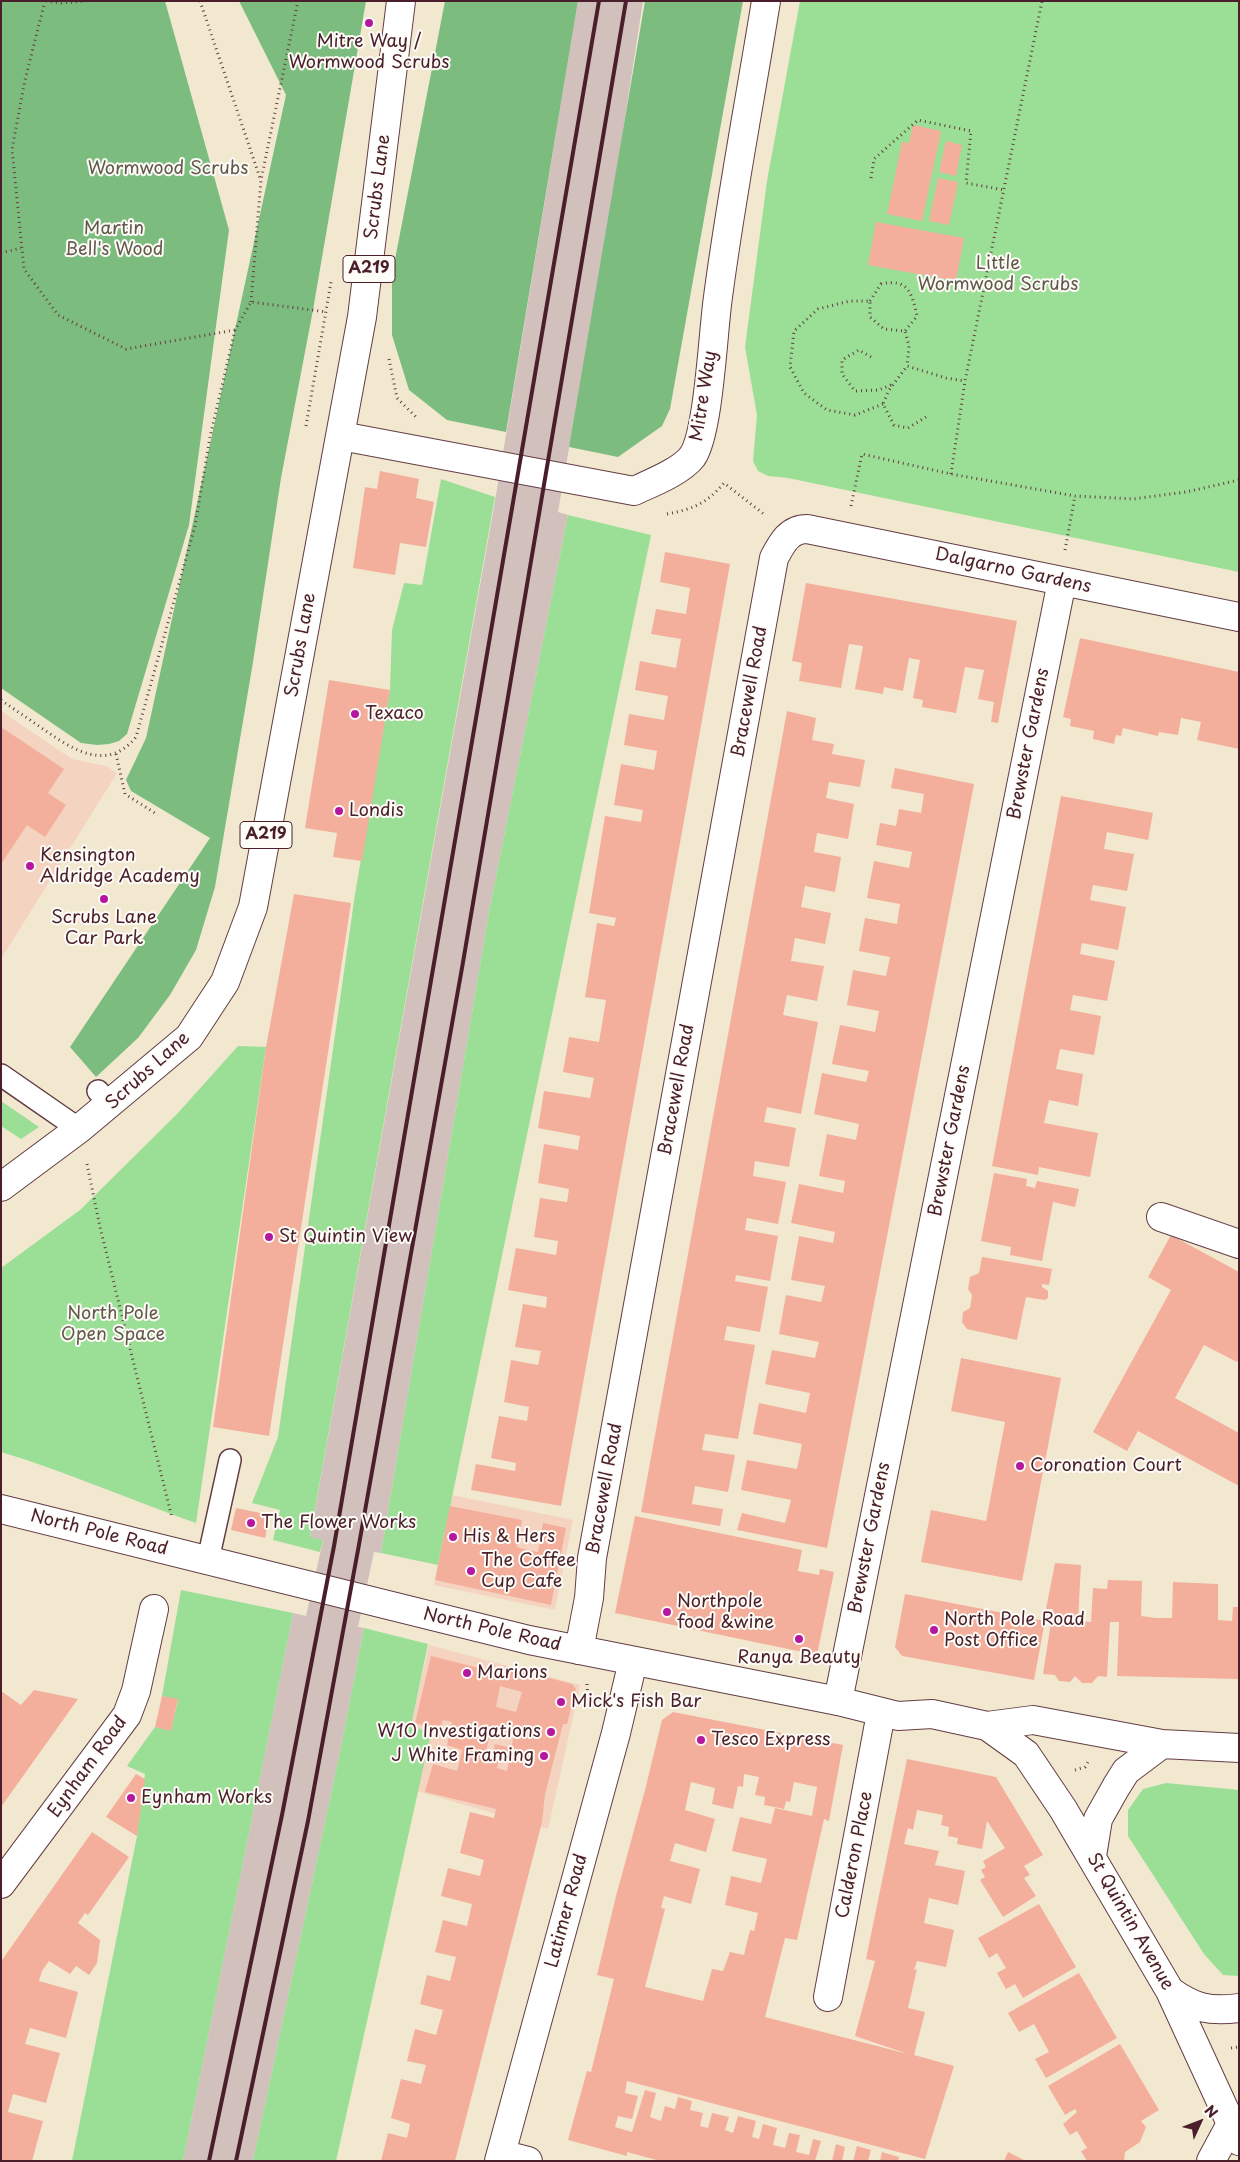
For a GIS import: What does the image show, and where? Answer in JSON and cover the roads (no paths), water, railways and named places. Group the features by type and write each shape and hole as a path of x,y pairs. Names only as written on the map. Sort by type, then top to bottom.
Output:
{"street":[{"name":"Scrubs Lane","path":"1,1187 79,1129 104,1098 189,1037 225,982 253,907 364,303 401,1"},
{"name":"Mitre Way","path":"340,436 634,491 665,476 692,457 698,445 705,415 718,296 766,1"},
{"name":"Dalgarno Gardens","path":"789,534 798,529 807,528 1239,617"},
{"name":"Bracewell Road","path":"579,1650 590,1590 592,1558 774,558 789,534"},
{"name":"Brewster Gardens","path":"838,1701 1062,581"},
{"path":"1160,1217 1239,1244"},
{"name":"North Pole Road","path":"1,1509 436,1618 579,1650 838,1701 881,1713 898,1716 932,1714 987,1726"},
{"name":"Eynham Road","path":"1,1884 127,1715 136,1691 154,1609"},
{"name":"Latimer Road","path":"500,2157 619,1721 633,1661"},
{"name":"Calderon Place","path":"828,1997 881,1713"},
{"path":"987,1726 1033,1720 1162,1744 1239,1748"},
{"name":"St Quintin Avenue","path":"987,1726 1026,1754 1047,1783 1092,1856 1170,1991 1235,2132"},
{"path":"1092,1856 1098,1819 1126,1771 1162,1744"},
{"path":"1170,1991 1187,2003 1203,2009 1239,2008"},
{"path":"1211,2161 1235,2132"},
{"path":"500,2157 528,2161"}],"lane":[{"path":"1,1075 79,1129"},
{"path":"208,1560 230,1460"}],"railway":[{"path":"209,2161 282,1815 334,1546 599,1"},
{"path":"236,2161 308,1821 358,1550 462,968 626,1"}],"place":[{"name":"Mitre Way / Wormwood Scrubs","path":"369,23"},
{"name":"Texaco","path":"355,714"},
{"name":"Londis","path":"339,811"},
{"name":"Kensington Aldridge Academy","path":"30,866"},
{"name":"Scrubs Lane Car Park","path":"104,899"},
{"name":"St Quintin View","path":"269,1237"},
{"name":"Coronation Court","path":"1020,1466"},
{"name":"The Flower Works","path":"251,1523"},
{"name":"His & Hers","path":"453,1537"},
{"name":"The Coffee Cup Cafe","path":"471,1571"},
{"name":"Northpole food &wine","path":"667,1612"},
{"name":"North Pole Road Post Office","path":"934,1630"},
{"name":"Ranya Beauty","path":"799,1639"},
{"name":"Marions","path":"467,1673"},
{"name":"Mick's Fish Bar","path":"561,1702"},
{"name":"W10 Investigations","path":"551,1732"},
{"name":"Tesco Express","path":"701,1740"},
{"name":"J White Framing","path":"544,1756"},
{"name":"Eynham Works","path":"131,1798"}],"park label":[{"name":"Wormwood Scrubs","path":"168,169"},
{"name":"Martin Bell's Wood","path":"114,239"},
{"name":"Little Wormwood Scrubs","path":"998,274"},
{"name":"North Pole Open Space","path":"113,1324"}]}
